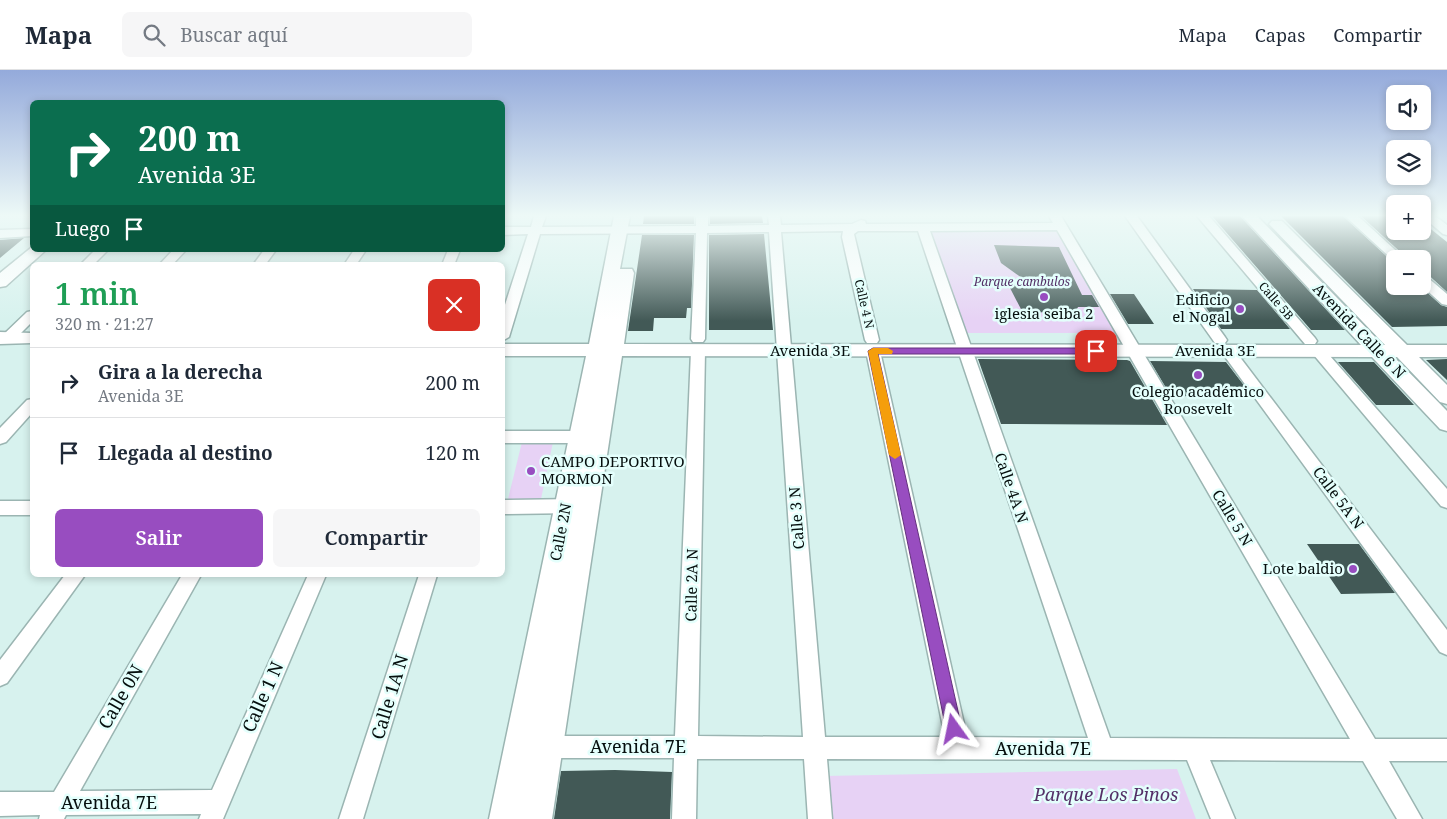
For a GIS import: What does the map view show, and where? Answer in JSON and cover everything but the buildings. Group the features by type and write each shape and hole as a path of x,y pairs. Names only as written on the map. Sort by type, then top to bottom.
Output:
{"street":[{"path":"0,271 24,251"},
{"path":"505,328 529,251"},
{"name":"Calle 2N","path":"536,819 588,506 606,345 622,251"},
{"name":"Calle 2A N","path":"684,819 688,747 701,251"},
{"name":"Calle 3 N","path":"777,251 820,819"},
{"name":"Calle 4 N","path":"851,251 958,748"},
{"name":"Calle 4A N","path":"930,251 1103,749"},
{"name":"Calle 5 N","path":"1075,251 1410,819"},
{"name":"Calle 5A N","path":"1155,251 1447,646"},
{"name":"Calle 5B","path":"1233,251 1447,501"},
{"name":"Avenida Calle 6 N","path":"1286,251 1385,346 1447,396"},
{"name":"Avenida Calle 6 N","path":"1300,251 1385,346 1447,424"},
{"path":"0,282 36,252"},
{"path":"89,262 100,252"},
{"path":"168,262 178,252"},
{"path":"1431,288 1447,302"},
{"path":"3,342 30,317"},
{"path":"3,342 30,338"},
{"name":"Avenida 3E","path":"505,338 606,345"},
{"name":"Avenida 3E","path":"505,350 606,345 1385,346 1447,341"},
{"path":"3,342 30,349"},
{"name":"Calle 2N","path":"505,819 566,506 606,345"},
{"name":"Avenida 3E","path":"1385,346 1447,351"},
{"path":"0,438 30,406"},
{"path":"505,437 582,437"},
{"path":"505,506 588,506"},
{"path":"0,508 30,508"},
{"path":"0,676 74,577"},
{"name":"Calle 0N","path":"55,811 191,577"},
{"name":"Calle 1 N","path":"214,810 315,577"},
{"name":"Calle 1A N","path":"352,819 427,577"},
{"name":"Avenida 7E","path":"519,748 549,746 1447,750"},
{"path":"1194,749 1223,819"},
{"name":"Avenida 7E","path":"0,804 55,811 214,810"}],"green space":[{"name":"Parque cambulos","path":"934,251 1070,251 1117,333 962,333"},
{"name":"CAMPO DEPORTIVO MORMON","path":"522,442 553,442 541,499 508,499"},
{"name":"Parque Los Pinos","path":"1177,769 1196,819 828,819 824,776"}],"slow traffic":[{"path":"888,351 873,351 895,455"}],"place":[{"name":"iglesia seiba 2","path":"1044,297"},
{"name":"Edificio el Nogal","path":"1240,309"},
{"name":"Colegio académico Roosevelt","path":"1198,375"},
{"name":"CAMPO DEPORTIVO MORMON","path":"531,471"},
{"name":"Lote baldio","path":"1353,569"}],"route":[{"path":"954,729 873,351 1096,351"}]}
